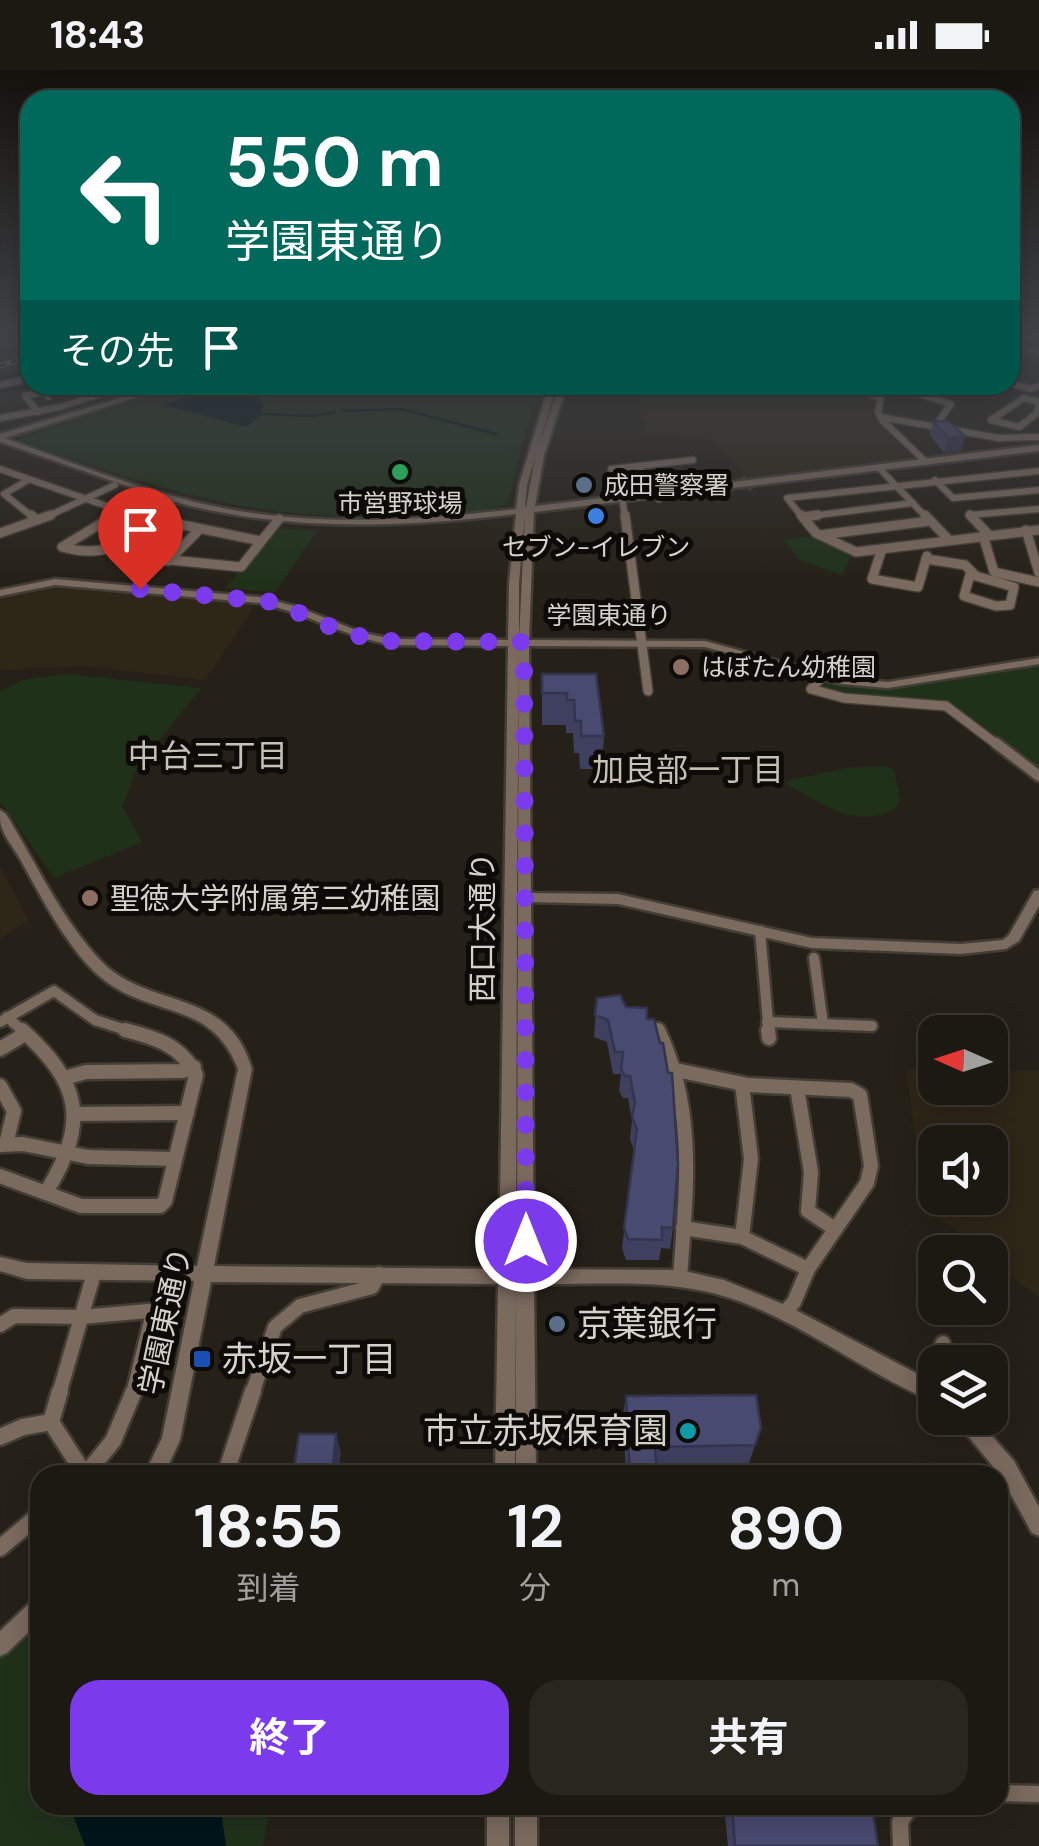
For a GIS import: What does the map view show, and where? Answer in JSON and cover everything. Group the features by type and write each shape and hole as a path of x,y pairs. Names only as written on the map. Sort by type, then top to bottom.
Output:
{"street":[{"path":"38,426 34,422 41,418"},
{"path":"0,440 65,418"},
{"name":"西口大通り","path":"526,1465 518,1274 518,643 525,512 534,438 541,418"},
{"path":"525,512 553,418"},
{"path":"881,418 926,462"},
{"path":"887,418 936,424 1007,442 1039,437"},
{"path":"936,424 941,418"},
{"path":"995,418 992,420 1020,427 1031,418"},
{"path":"0,440 114,485 194,509 278,521 400,527 1039,450"},
{"path":"0,440 179,500 278,521"},
{"path":"881,470 1039,450"},
{"path":"611,469 693,460"},
{"path":"638,466 658,497"},
{"path":"0,470 154,522 261,540"},
{"path":"881,470 949,540"},
{"path":"1039,471 787,498 820,535 856,552 1039,530"},
{"path":"28,480 4,494 37,520"},
{"path":"935,480 953,498 1039,490"},
{"path":"0,533 114,485"},
{"path":"525,512 658,497"},
{"path":"622,503 648,691"},
{"path":"802,517 913,503"},
{"path":"1039,510 970,515 986,535 994,572 1039,582"},
{"path":"120,512 62,547 88,555 114,551 154,522"},
{"path":"140,557 237,568 278,521"},
{"path":"820,535 930,521"},
{"path":"1026,530 1039,573"},
{"path":"168,561 197,532"},
{"path":"882,549 872,579 918,587 931,542"},
{"path":"926,559 965,565 984,580 1014,587 1010,606 964,596 970,571"},
{"name":"学園東通り","path":"0,593 56,582 260,600 370,639 704,644 862,684 902,685 1039,661"},
{"path":"823,676 811,689 834,696 946,706 1039,776"},
{"name":"学園東通り","path":"0,814 96,966 124,986 220,1024 242,1054 244,1089 170,1440 159,1465"},
{"path":"518,898 608,897 816,943 995,948 1014,938 1039,894"},
{"path":"760,931 768,1038"},
{"path":"814,958 823,1024"},
{"path":"0,1176 81,1206 155,1208 165,1201 196,1075 194,1066 175,1046 99,1022 54,991 4,1020 25,1034 68,1078 74,1114 65,1154 46,1191"},
{"path":"767,1022 872,1026"},
{"path":"657,1029 676,1070 689,1144 680,1278"},
{"path":"0,1049 25,1034"},
{"path":"68,1078 86,1072 183,1071 194,1066"},
{"path":"676,1070 742,1084 851,1090 860,1096 870,1172 867,1183 808,1269 794,1302 784,1313"},
{"path":"742,1084 751,1159 742,1237"},
{"path":"0,1086 14,1111 3,1144 65,1154 175,1159"},
{"path":"797,1088 810,1172 808,1211 836,1229"},
{"path":"74,1114 187,1113"},
{"path":"682,1228 742,1237 808,1269"},
{"path":"0,1264 26,1270 94,1272 680,1278 724,1288 784,1313 918,1383"},
{"path":"79,1465 51,1422 94,1272"},
{"path":"228,1465 275,1327 300,1306 372,1287 379,1274"},
{"name":"西口大通り","path":"506,1465 518,1274"},
{"path":"0,1325 14,1316 81,1317 148,1311 152,1317 123,1424 108,1452 95,1465"},
{"path":"0,1437 23,1427 51,1422"},
{"path":"979,1435 1004,1465"},
{"path":"1008,1470 1039,1526"},
{"path":"0,1548 30,1522"},
{"path":"0,1646 30,1617"},
{"path":"1008,1793 1039,1794"},
{"path":"498,1815 498,1846"},
{"path":"526,1815 526,1846"},
{"path":"901,1846 900,1822 905,1815"}],"shaded area":[{"path":"642,418 876,418 916,459 750,477 710,439 646,435"},
{"path":"56,588 251,604 252,610 205,680 85,666 0,670 0,599 27,590"},
{"path":"0,867 28,920 0,939"},
{"path":"906,1070 918,1070 918,1105 1008,1105 1008,1071 1039,1071 1039,1297 1008,1275 1008,1235 960,1235 931,1215 1008,1215 1008,1125 918,1125 918,1155"}],"green space":[{"path":"84,418 530,418 508,502 476,512 396,517 311,515 231,504 150,483 20,439"},
{"path":"275,528 317,531 275,592 226,588"},
{"path":"813,536 852,553 842,575 799,560 783,540"},
{"path":"1039,667 1039,768 948,702 844,696 820,690 826,681 908,687"},
{"path":"65,674 201,688 137,767 122,807 142,842 54,878 0,801 0,692 22,680"},
{"path":"886,766 894,771 900,798 896,808 881,814 866,816 838,811 783,782 846,768"},
{"path":"30,1626 30,1815 268,1815 263,1846 0,1846 0,1654"}],"water":[{"path":"212,418 258,418 246,427"},
{"path":"73,1815 221,1815 226,1846 85,1846"}],"building":[{"path":"933,421 948,421 965,436 948,438"},
{"path":"542,674 596,674 604,736 581,736 581,721 575,721 574,700 567,700 567,693 542,693"},
{"path":"620,995 626,1007 647,1008 647,1019 654,1019 668,1073 672,1073 678,1164 673,1228 662,1227 662,1240 628,1239 624,1228 637,1129 632,1117 635,1103 630,1076 625,1076 621,1069 623,1052 615,1052 608,1020 595,1015 597,998"},
{"name":"市立赤坂保育園","path":"756,1395 761,1428 755,1445 655,1447 656,1465 629,1465 626,1396"},
{"path":"299,1434 336,1434 333,1465 294,1465"},
{"path":"733,1815 873,1815 878,1846 735,1846"}],"waterway":[{"path":"435,418 496,434"}],"tunnel":[{"path":"742,477 755,493"}],"place":[{"name":"市営野球場","path":"400,472"},
{"name":"成田警察署","path":"584,485"},
{"name":"セブン-イレブン","path":"596,516"},
{"name":"はぼたん幼稚園","path":"681,667"},
{"name":"聖徳大学附属第三幼稚園","path":"90,898"},
{"name":"京葉銀行","path":"557,1324"},
{"name":"赤坂一丁目","path":"202,1359"},
{"name":"市立赤坂保育園","path":"688,1431"}],"district":[{"name":"中台三丁目","path":"208,756"},
{"name":"加良部一丁目","path":"688,770"}],"route":[{"path":"140,589 274,602 345,633 383,641 524,642 526,1241"}]}
